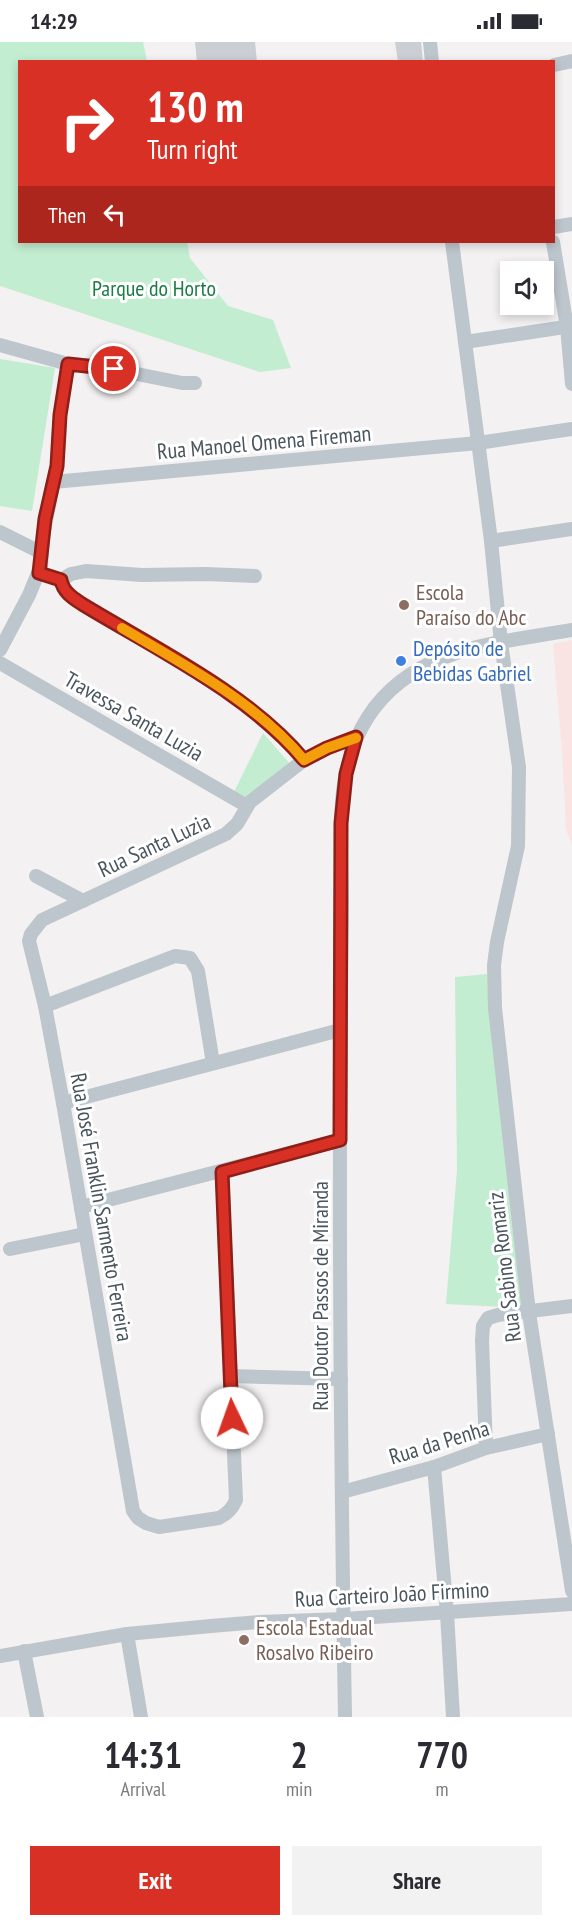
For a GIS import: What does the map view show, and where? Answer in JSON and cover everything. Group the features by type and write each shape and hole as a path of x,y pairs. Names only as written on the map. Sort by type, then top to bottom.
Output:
{"street":[{"path":"429,42 432,60"},
{"path":"555,65 572,61"},
{"path":"555,227 572,224"},
{"name":"Rua Sabino Romariz","path":"452,243 491,541 501,643 519,767 520,798 516,860 497,942 494,965 495,1008 529,1313 572,1591"},
{"path":"553,243 569,326 572,384"},
{"path":"465,342 569,326"},
{"path":"0,345 68,364 195,383"},
{"path":"0,650 39,573 68,364"},
{"name":"Rua Manoel Omena Fireman","path":"53,483 478,443 572,429"},
{"path":"491,541 572,529"},
{"path":"0,532 42,553"},
{"path":"39,573 61,580 71,574 86,572 255,576"},
{"path":"61,580 68,594 82,604 244,704 278,732 304,760"},
{"name":"Rua Doutor Passos de Miranda","path":"345,1717 341,1379 340,847 346,774 356,737 375,706 417,670 438,658 465,650 572,630"},
{"name":"Travessa Santa Luzia","path":"0,663 247,806"},
{"name":"Rua Santa Luzia","path":"47,918 226,834 237,824 247,806 304,760 356,737"},
{"path":"36,876 83,901"},
{"name":"Rua José Franklin Sarmento Ferreira","path":"47,918 36,927 29,941 45,1006 63,1102 133,1512 146,1522 159,1527 219,1518 233,1507 236,1500 230,1376"},
{"path":"45,1006 175,956 190,958 198,971 213,1063"},
{"path":"63,1102 340,1030"},
{"path":"81,1208 340,1140"},
{"path":"222,1172 230,1376 341,1379"},
{"path":"10,1249 85,1234"},
{"path":"486,1448 483,1326 488,1318 498,1315 572,1306"},
{"name":"Rua da Penha","path":"342,1492 434,1467 486,1448 548,1434"},
{"path":"434,1467 447,1613 453,1717"},
{"name":"Rua Carteiro João Firmino","path":"0,1656 127,1634 259,1622 344,1619 572,1604"},
{"path":"127,1634 141,1717"},
{"path":"24,1651 38,1717"}],"shaded area":[{"path":"572,640 572,845 566,830 553,644"}],"green space":[{"name":"Parque do Horto","path":"0,42 143,42 147,60 18,60 18,243 187,243 190,258 228,306 273,320 291,368 260,372 0,286"},
{"path":"0,359 55,368 32,511 0,506"},
{"path":"263,733 292,766 243,803 233,794"},
{"path":"487,974 527,1308 446,1304 457,1170 455,977"}],"building":[{"path":"195,42 255,42 257,60 197,60"},
{"path":"395,42 421,42 423,60 398,60"}],"slow traffic":[{"path":"122,628 244,704 278,732 304,760 327,748 356,738"}],"place":[{"name":"Escola Paraíso do Abc","path":"404,605"},
{"name":"Depósito de Bebidas Gabriel","path":"401,661"},
{"name":"Escola Estadual Rosalvo Ribeiro","path":"244,1640"}],"route":[{"path":"114,369 68,364 60,415 57,466 45,519 39,573 61,580 68,594 82,604 244,704 278,732 304,760 356,737 343,790 341,823 340,1140 222,1172 232,1418"}]}
